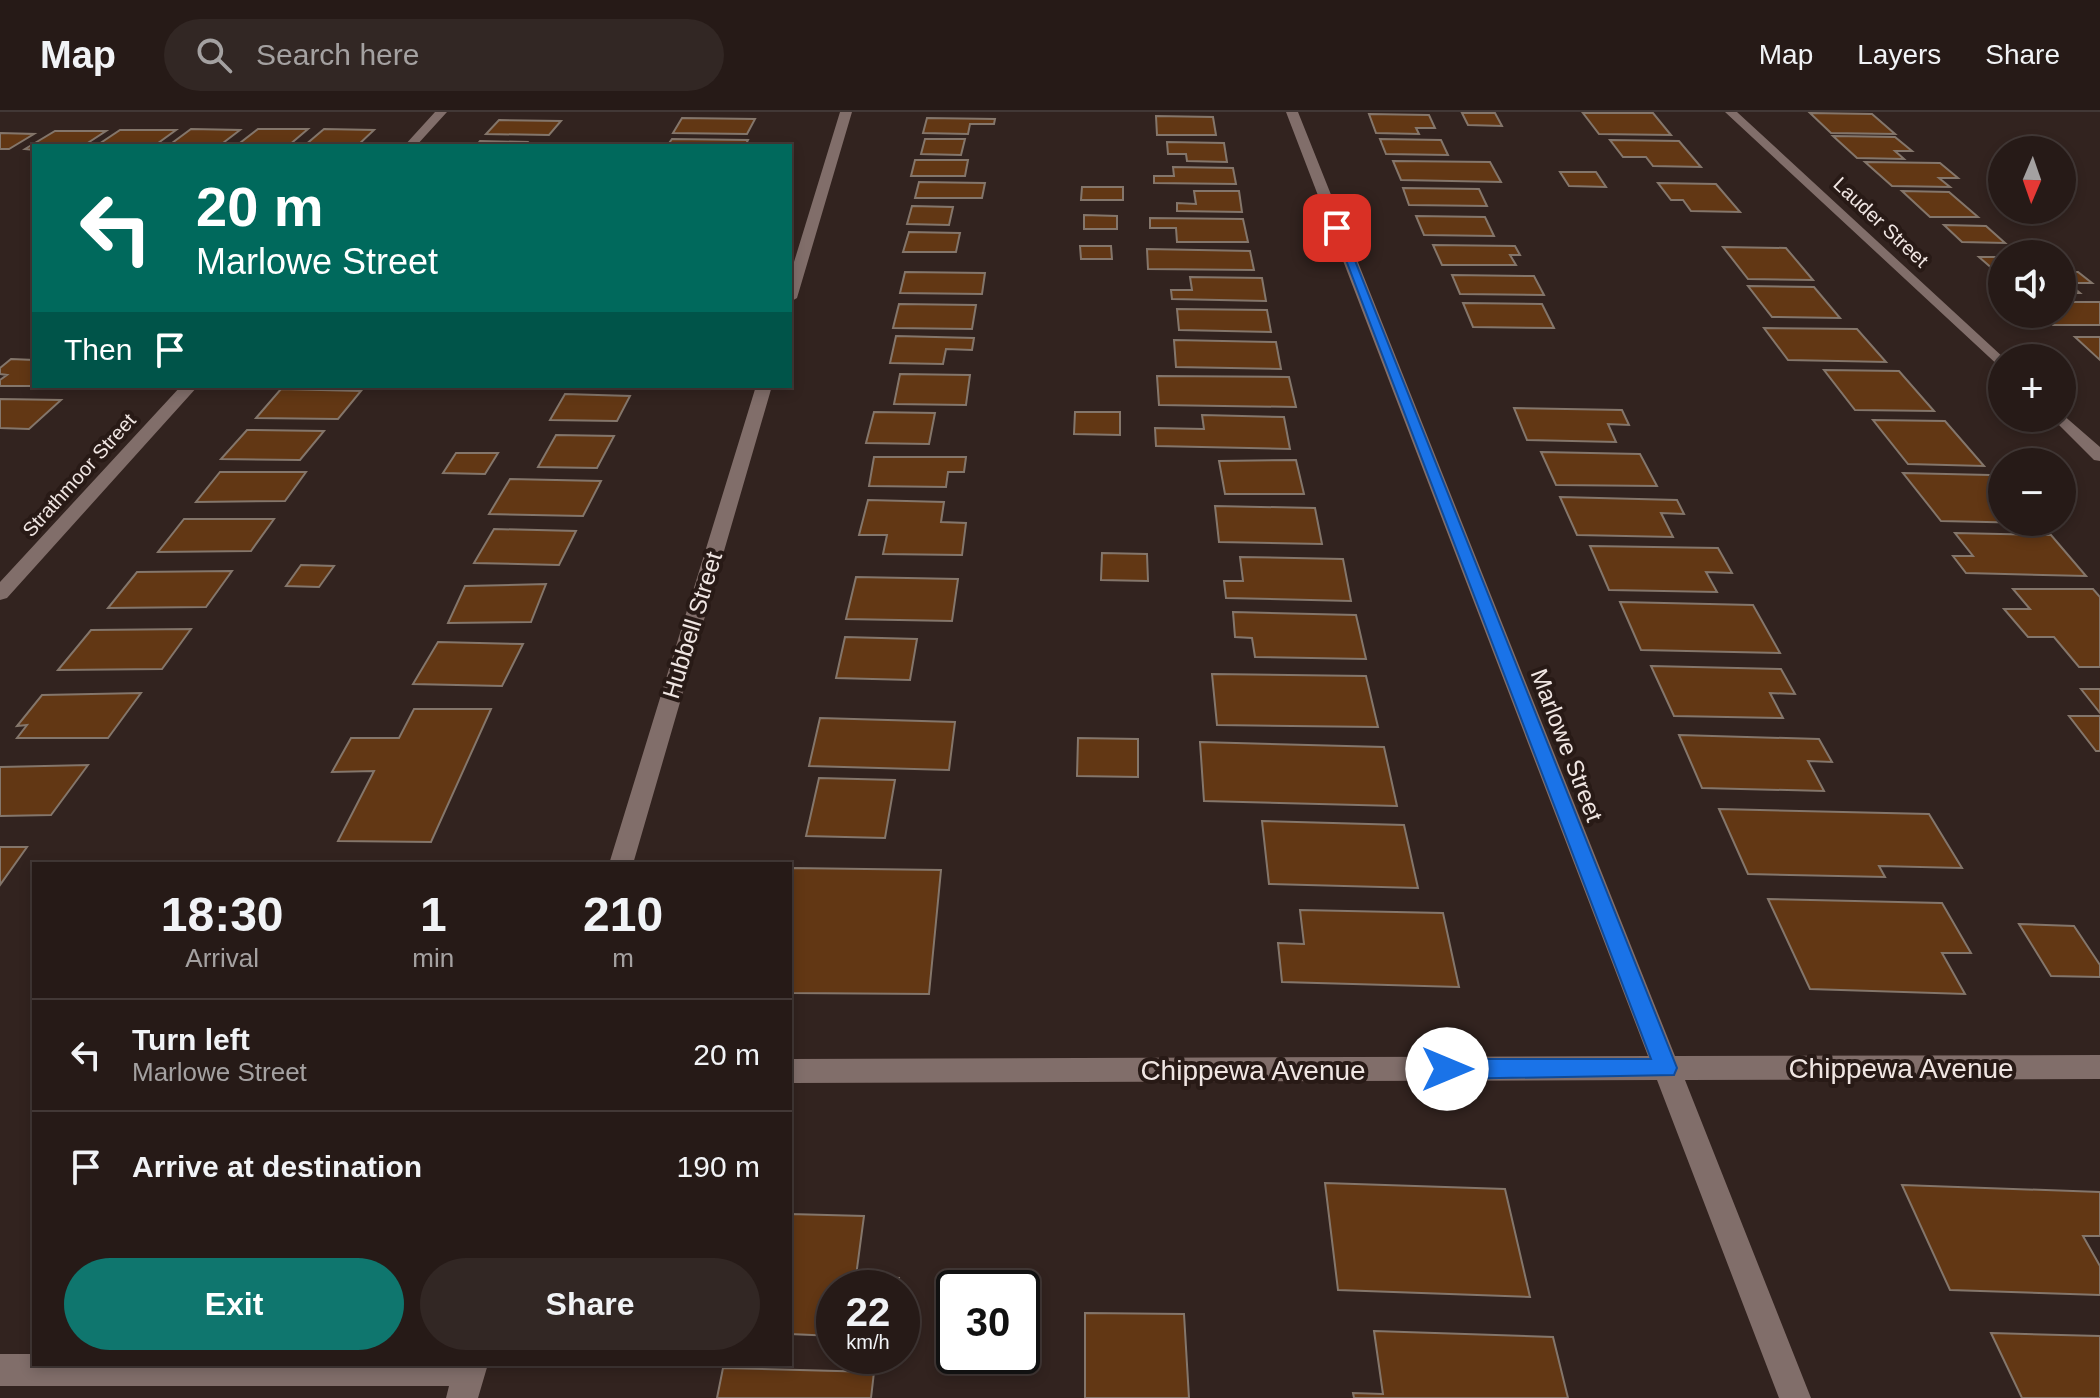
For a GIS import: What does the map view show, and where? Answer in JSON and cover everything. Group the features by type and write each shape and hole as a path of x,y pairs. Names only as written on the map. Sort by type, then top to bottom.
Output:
{"street":[{"path":"412,144 441,112"},
{"path":"792,291 846,112"},
{"name":"Marlowe Street","path":"1292,112 1795,1398"},
{"name":"Lauder Street","path":"1731,112 1988,351"},
{"name":"Strathmoor Street","path":"0,594 188,388"},
{"name":"Hubbell Street","path":"622,862 763,388"},
{"path":"2075,432 2100,456"},
{"name":"Chippewa Avenue","path":"792,1071 2100,1067"},
{"path":"0,1370 468,1377"}],"building":[{"path":"1462,113 1495,113 1502,126 1468,125"},
{"path":"1583,113 1653,113 1671,135 1599,134"},
{"path":"1810,113 1872,114 1895,134 1831,133"},
{"path":"1369,114 1429,115 1435,128 1416,128 1419,134 1376,133"},
{"path":"1156,116 1213,117 1216,135 1157,135"},
{"path":"682,118 755,119 747,134 673,133"},
{"path":"927,118 995,119 994,124 970,124 968,134 923,133"},
{"path":"499,120 561,121 549,135 486,134"},
{"path":"191,129 240,130 222,144 171,144"},
{"path":"258,129 308,129 290,144 239,144"},
{"path":"324,129 374,130 359,144 306,144"},
{"path":"120,130 176,130 157,144 99,144"},
{"path":"55,131 106,131 86,144 33,144"},
{"path":"0,133 34,134 9,149 0,149"},
{"path":"1833,136 1895,137 1912,151 1895,151 1904,159 1857,158"},
{"path":"672,139 748,140 746,144 668,144"},
{"path":"925,139 965,139 961,155 921,154"},
{"path":"1380,139 1441,140 1448,155 1386,154"},
{"path":"1610,140 1679,141 1701,167 1653,166 1646,157 1623,157"},
{"path":"480,141 527,142 525,144 478,144"},
{"path":"1167,142 1224,143 1227,162 1187,161 1186,154 1168,154"},
{"path":"915,160 968,160 965,176 911,176"},
{"path":"1393,161 1490,162 1501,182 1401,180"},
{"path":"1865,162 1940,163 1958,178 1939,178 1950,187 1892,186"},
{"path":"1173,167 1233,168 1236,184 1154,183 1154,176 1174,176"},
{"path":"1560,172 1596,172 1606,187 1569,186"},
{"path":"919,182 985,183 982,198 915,198"},
{"path":"1658,183 1716,184 1740,212 1691,211 1683,200 1671,200"},
{"path":"1082,187 1123,187 1123,200 1081,200"},
{"path":"1403,188 1479,189 1487,206 1409,205"},
{"path":"1194,191 1239,191 1242,212 1177,211 1177,203 1196,204"},
{"path":"1902,191 1949,192 1978,217 1930,217"},
{"path":"912,206 953,207 949,225 907,224"},
{"path":"1084,215 1117,216 1117,229 1084,229"},
{"path":"1416,216 1485,217 1494,236 1424,235"},
{"path":"1150,218 1243,219 1248,242 1177,242 1176,228 1150,228"},
{"path":"1944,225 1986,226 2002,240 1988,240 1988,243 1962,242"},
{"path":"909,232 960,233 956,252 903,252"},
{"path":"1433,245 1515,246 1520,255 1510,255 1516,265 1442,265"},
{"path":"1080,246 1111,246 1112,259 1081,259"},
{"path":"1723,247 1786,248 1813,280 1748,279"},
{"path":"1147,249 1250,251 1254,270 1148,269"},
{"path":"905,272 985,273 982,294 900,293"},
{"path":"2076,272 2078,272 2092,283 2076,283"},
{"path":"1452,275 1534,276 1544,295 1460,294"},
{"path":"1190,277 1262,278 1266,301 1172,299 1171,290 1192,290"},
{"path":"1748,286 1814,287 1840,318 1772,317"},
{"path":"2076,302 2100,302 2100,325 2076,325"},
{"path":"1463,303 1542,304 1554,328 1473,327"},
{"path":"899,304 976,305 972,329 893,328"},
{"path":"1177,309 1267,310 1271,332 1179,330"},
{"path":"1764,328 1857,329 1886,362 1788,360"},
{"path":"896,336 974,338 972,350 946,349 943,364 890,363"},
{"path":"2075,337 2100,337 2100,360"},
{"path":"1174,340 1276,342 1281,369 1176,367"},
{"path":"11,359 32,360 32,386 0,386 0,380 7,375 0,374 0,368"},
{"path":"1824,370 1899,371 1934,411 1855,410"},
{"path":"900,374 970,375 966,405 894,404"},
{"path":"1157,376 1289,377 1296,407 1159,405"},
{"path":"281,389 361,391 338,419 256,418"},
{"path":"565,394 630,396 617,421 550,420"},
{"path":"0,399 61,400 29,429 0,428"},
{"path":"1514,408 1622,410 1629,425 1608,424 1616,442 1527,440"},
{"path":"874,412 935,413 929,444 866,443"},
{"path":"1075,412 1120,412 1120,435 1074,434"},
{"path":"1202,415 1284,417 1290,449 1156,446 1155,428 1204,429"},
{"path":"1873,420 1945,421 1984,466 1908,464"},
{"path":"247,430 324,431 300,460 221,459"},
{"path":"556,435 614,436 597,468 538,467"},
{"path":"1541,452 1640,454 1657,486 1556,485"},
{"path":"456,453 498,453 485,474 443,473"},
{"path":"874,457 966,457 964,472 948,472 946,487 869,486"},
{"path":"1296,460 1304,494 1225,494 1219,461"},
{"path":"220,472 306,472 285,501 196,502"},
{"path":"1903,473 1988,475 1988,522 1941,521"},
{"path":"510,479 601,481 583,516 489,514"},
{"path":"1560,497 1677,500 1684,514 1661,513 1673,537 1577,535"},
{"path":"868,500 944,502 941,522 966,523 962,555 883,554 887,535 859,535"},
{"path":"1215,506 1315,508 1322,544 1219,542"},
{"path":"184,519 274,519 251,551 158,552"},
{"path":"494,529 576,531 559,565 474,563"},
{"path":"1955,533 2052,536 2086,576 1966,573 1953,556 1973,556"},
{"path":"1590,546 1718,548 1732,573 1706,572 1717,592 1609,590"},
{"path":"1102,553 1147,554 1148,581 1101,580"},
{"path":"1240,557 1343,559 1351,601 1226,598 1224,581 1243,581"},
{"path":"301,565 334,566 319,587 286,586"},
{"path":"232,571 206,607 108,608 137,572"},
{"path":"856,577 958,579 952,621 846,619"},
{"path":"546,584 531,622 448,623 465,586"},
{"path":"2013,589 2093,589 2100,597 2100,667 2079,667 2054,637 2028,637 2004,609 2030,609"},
{"path":"1620,602 1753,605 1780,653 1641,650"},
{"path":"1233,612 1356,615 1366,659 1255,657 1252,638 1235,637"},
{"path":"191,629 162,669 58,670 91,630"},
{"path":"845,637 917,639 910,680 836,678"},
{"path":"438,642 523,644 502,686 413,684"},
{"path":"1651,666 1781,669 1795,694 1770,693 1783,718 1674,716"},
{"path":"1212,674 1366,676 1378,727 1217,725"},
{"path":"2081,689 2100,689 2100,713"},
{"path":"141,693 108,738 17,738 27,725 17,726 42,695"},
{"path":"414,709 491,709 431,842 338,841 374,771 332,772 351,738 399,738"},
{"path":"2069,716 2100,716 2100,751 2096,751"},
{"path":"820,718 955,722 949,770 809,766"},
{"path":"1679,735 1819,739 1832,762 1808,761 1824,791 1702,788"},
{"path":"1078,738 1138,739 1138,777 1077,776"},
{"path":"1200,742 1384,747 1397,806 1204,801"},
{"path":"88,765 51,815 0,816 0,767"},
{"path":"819,778 895,780 885,838 806,836"},
{"path":"1719,809 1929,814 1962,868 1879,866 1885,877 1748,874"},
{"path":"1262,821 1404,825 1418,888 1269,884"},
{"path":"0,847 27,847 0,885"},
{"path":"792,868 941,870 929,994 792,993"},
{"path":"1768,899 1942,903 1971,953 1942,953 1965,994 1810,989"},
{"path":"1300,910 1443,913 1459,987 1282,982 1278,943 1304,944"},
{"path":"2019,924 2074,926 2100,965 2100,977 2051,976"},
{"path":"1325,1183 1505,1189 1530,1297 1338,1290"},
{"path":"1902,1185 2100,1192 2100,1236 2083,1236 2100,1266 2100,1295 1950,1290"},
{"path":"792,1214 864,1216 857,1270 816,1270 816,1335 792,1334"},
{"path":"1085,1313 1184,1314 1189,1398 1085,1398"},
{"path":"1374,1331 1553,1337 1568,1398 1354,1398 1353,1393 1383,1394"},
{"path":"1991,1333 2100,1336 2100,1398 2022,1398"},
{"path":"723,1368 874,1374 871,1398 717,1398"}],"route":[{"path":"1337,228 1666,1068 1447,1069"}]}
